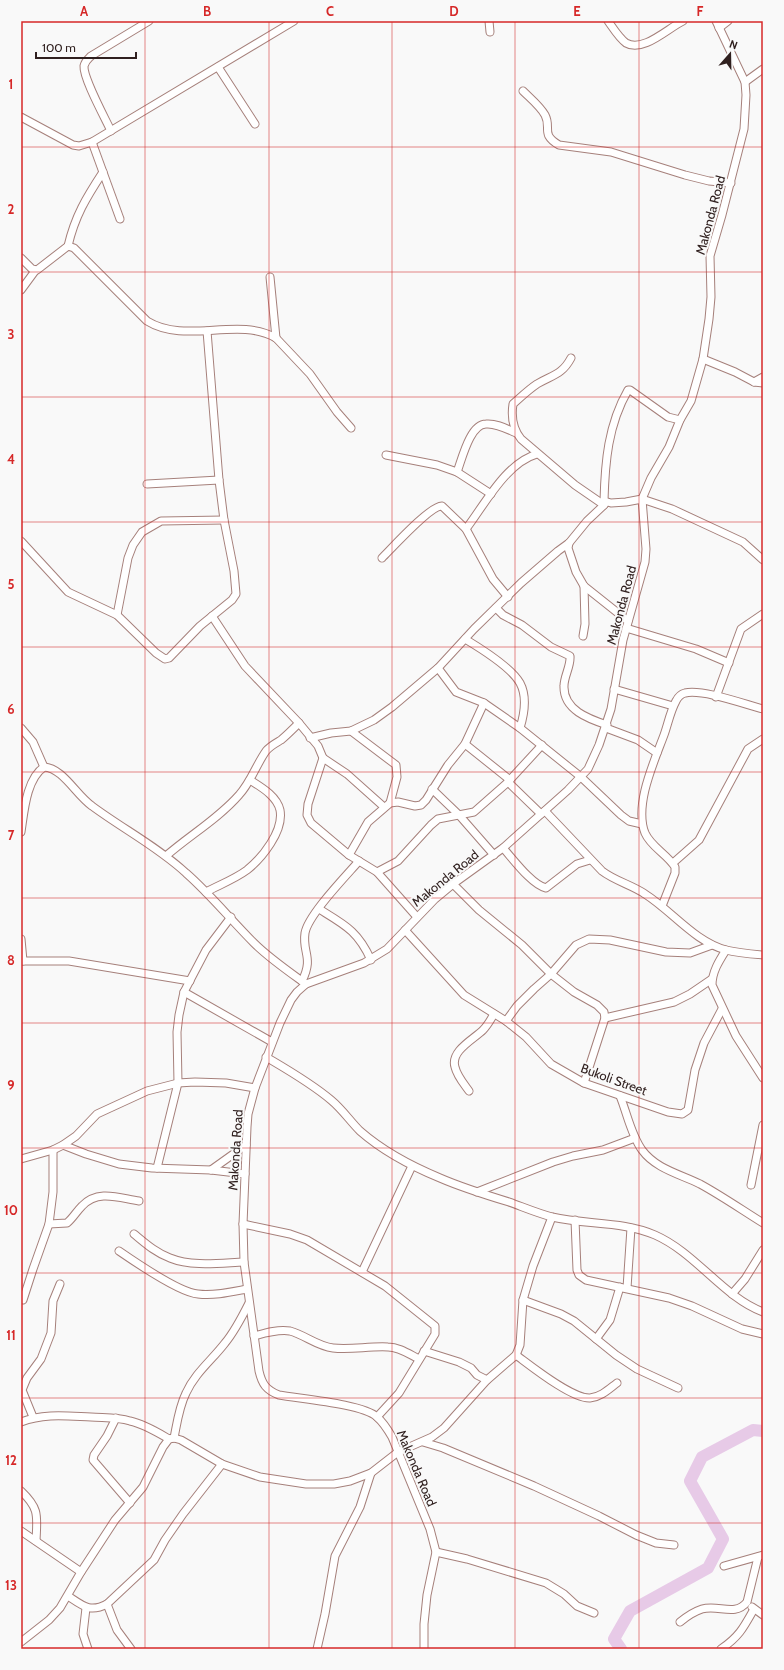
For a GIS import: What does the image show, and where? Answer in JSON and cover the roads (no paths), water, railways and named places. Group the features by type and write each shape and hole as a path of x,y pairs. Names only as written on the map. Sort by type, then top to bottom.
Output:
{"street":[{"path":"111,131 88,81 84,68 85,63 91,56 149,21"},
{"path":"21,117 73,145 79,146 92,142 218,68 294,21"},
{"path":"489,21 490,32"},
{"path":"608,21 625,42 635,45 648,42 683,21"},
{"path":"717,24 728,21"},
{"name":"Makonda Road","path":"426,1649 424,1624 427,1595 436,1552 430,1529 398,1452 385,1426 377,1417 367,1411 353,1407 279,1395 269,1391 261,1382 244,1262 243,1224 248,1114 255,1088 272,1042 291,1000 304,982 370,960 387,949 417,917 453,884 503,848 543,812 588,769 593,761 606,726 627,625 645,562 646,549 642,499 651,478 669,447 680,420 691,401 703,359 711,297 710,256 731,183 744,129 746,95 745,82 717,24"},
{"path":"218,68 255,124"},
{"path":"745,82 763,69"},
{"path":"523,91 544,114 548,122 547,133 552,141 559,145 611,152 685,175 709,181 731,183"},
{"path":"92,142 120,220"},
{"path":"21,290 35,270 40,268 68,246 74,222 79,210 102,172"},
{"path":"68,246 74,248 147,321 157,327 181,331 252,331 262,332 276,338 310,374 337,412 351,428"},
{"path":"21,258 27,265 35,270"},
{"path":"270,277 276,338"},
{"path":"21,541 68,592 117,615 156,653 166,659 169,658 212,616 232,600 236,594 234,571 224,520 219,480 207,331"},
{"path":"571,358 565,368 537,384 524,393 513,404 513,425 516,433 528,446 575,485 604,503 626,502 642,499 684,514 743,542 763,560"},
{"path":"703,359 735,372 754,382 763,383"},
{"path":"754,382 763,377"},
{"path":"310,738 331,733 351,731 374,720 392,707 438,668 496,608 541,565 569,543 604,503 606,453 612,428 628,390 668,417 680,420"},
{"path":"457,472 472,433 479,426 485,423 493,424 516,433"},
{"path":"466,528 508,474 522,461 537,454"},
{"path":"386,455 437,465 457,472 491,494"},
{"path":"147,484 219,480"},
{"path":"382,558 425,515 438,506 442,506 466,528 493,579 508,597"},
{"path":"117,615 128,558 133,545 142,532 161,522 224,520"},
{"path":"569,543 568,548 576,572 584,586 627,625 696,648 729,663"},
{"path":"583,636 584,586"},
{"path":"496,608 551,647 570,656 563,687 565,696 575,710 588,718 638,740 657,753"},
{"path":"716,697 741,629 763,614"},
{"path":"212,616 221,632 245,666 299,723 318,746 323,758 347,774 387,805"},
{"path":"464,640 484,650 499,662 520,683 523,693 524,712 520,728"},
{"path":"438,668 456,692 484,703 520,728 581,776 621,815 629,821 642,824"},
{"path":"614,689 673,706"},
{"path":"662,906 675,873 675,867 646,835 641,816 645,790 677,698 684,693 692,692 763,709"},
{"path":"349,855 368,822 387,805 398,802 415,806 421,805 426,800 448,765 465,744 484,703"},
{"path":"166,856 183,841 217,817 239,795 250,780 259,761 268,749 299,723"},
{"path":"21,728 33,742 44,767 57,771 91,806 166,856 206,892 268,956 304,982 309,960 305,933 308,924 359,861"},
{"path":"351,731 396,765 397,777 387,805"},
{"path":"672,863 699,840 744,755 748,749 763,739"},
{"path":"465,744 543,812 590,860 609,877 634,886 712,945 726,950 763,955"},
{"path":"376,872 398,861 438,819 474,812 509,781 542,745"},
{"path":"323,758 308,804 307,815 311,823 349,855 376,872 417,917"},
{"path":"21,829 29,791 40,770 44,767"},
{"path":"206,892 247,870 274,839 280,824 280,810 276,801 266,790 250,780"},
{"path":"432,789 494,855"},
{"path":"503,848 528,875 542,887 546,888 577,864 590,860"},
{"path":"453,884 490,919 522,945 551,974 574,992 597,1005 604,1012 605,1018 584,1083"},
{"path":"319,909 357,935 370,960"},
{"path":"157,1168 178,1083 177,1032 184,992 206,950 231,917"},
{"name":"Bukoli Street","path":"405,930 464,994 506,1021 526,1037 551,1064 584,1083 668,1112 682,1114 688,1110 694,1070 704,1043 722,1009"},
{"path":"21,939 22,961 69,961 190,981"},
{"path":"506,1021 517,1006 551,974 576,945 588,939 610,940 666,952 690,952 712,945"},
{"path":"726,950 717,964 712,979 712,986 722,1009 744,1049 763,1078"},
{"path":"605,1018 674,1002 690,994 712,979"},
{"path":"184,992 272,1042"},
{"path":"469,1091 454,1066 455,1059 463,1047 484,1029 494,1014"},
{"path":"266,1057 320,1091 332,1101 360,1130 378,1145 412,1166 477,1192 552,1217 631,1228 657,1236 682,1251 732,1294 749,1306 763,1312"},
{"path":"21,1159 53,1150 63,1145 76,1136 97,1114 147,1091 178,1083 226,1083 255,1088"},
{"path":"620,1096 636,1138 642,1150 651,1160 667,1170 700,1184 763,1223"},
{"path":"751,1185 763,1125"},
{"path":"477,1192 553,1162 603,1150 636,1138"},
{"path":"63,1145 119,1164 157,1168 210,1170 245,1174"},
{"path":"210,1170 246,1145"},
{"path":"23,1300 49,1224 53,1192 53,1150"},
{"path":"362,1272 412,1166"},
{"path":"49,1224 67,1223 82,1205 92,1197 99,1195 139,1201"},
{"path":"21,1422 33,1417 58,1415 116,1418 131,1421 198,1449 222,1464 260,1477 306,1484 334,1484 350,1481 371,1473 398,1452 423,1442 444,1428 487,1380 516,1355 520,1345 523,1300 533,1266 552,1217"},
{"path":"575,1220 577,1270 579,1275 586,1280 669,1298 692,1306 742,1329 763,1334"},
{"path":"243,1224 290,1234 307,1240 385,1286 435,1326 435,1334 399,1393 377,1417"},
{"path":"596,1340 610,1320 623,1287 631,1228"},
{"path":"134,1234 151,1248 170,1259 191,1263 244,1262"},
{"path":"732,1294 745,1279 763,1250"},
{"path":"119,1251 162,1278 195,1294 207,1295 247,1289"},
{"path":"33,1417 22,1390 23,1385 41,1359 50,1333 53,1301 60,1284"},
{"path":"523,1300 561,1314 574,1321 616,1356 637,1369 678,1388"},
{"path":"21,1642 49,1620 60,1608 81,1572 115,1520 143,1487 163,1447 172,1438 185,1394 196,1376 225,1344 240,1321 249,1303"},
{"path":"254,1336 276,1331 289,1331 312,1342 331,1348 364,1349 388,1347 404,1351 419,1359"},
{"path":"424,1351 459,1362 471,1368 477,1375 487,1380"},
{"path":"516,1355 550,1379 582,1396 589,1398 599,1396 617,1383"},
{"path":"116,1418 107,1436 94,1455 93,1460 130,1503"},
{"path":"423,1442 443,1448 548,1492 636,1535 656,1543 674,1545"},
{"path":"68,1596 86,1608 98,1608 107,1604 154,1560 165,1540 183,1514 222,1464"},
{"path":"316,1649 325,1614 336,1556 360,1507 371,1473"},
{"path":"21,1491 35,1507 37,1516 36,1541"},
{"path":"21,1531 81,1572"},
{"path":"436,1552 467,1559 546,1583 557,1588 577,1606 594,1613"},
{"path":"724,1566 761,1556"},
{"path":"680,1622 702,1609 710,1607 737,1610 743,1606 747,1602 761,1556"},
{"path":"747,1602 763,1615"},
{"path":"107,1604 117,1630 131,1649"},
{"path":"86,1608 83,1634 88,1649"},
{"path":"721,1649 734,1640 744,1627 754,1609"}],"waterway":[{"path":"621,1649 614,1639 630,1611 708,1568 723,1539 690,1481 702,1457 753,1430 763,1431"}]}
